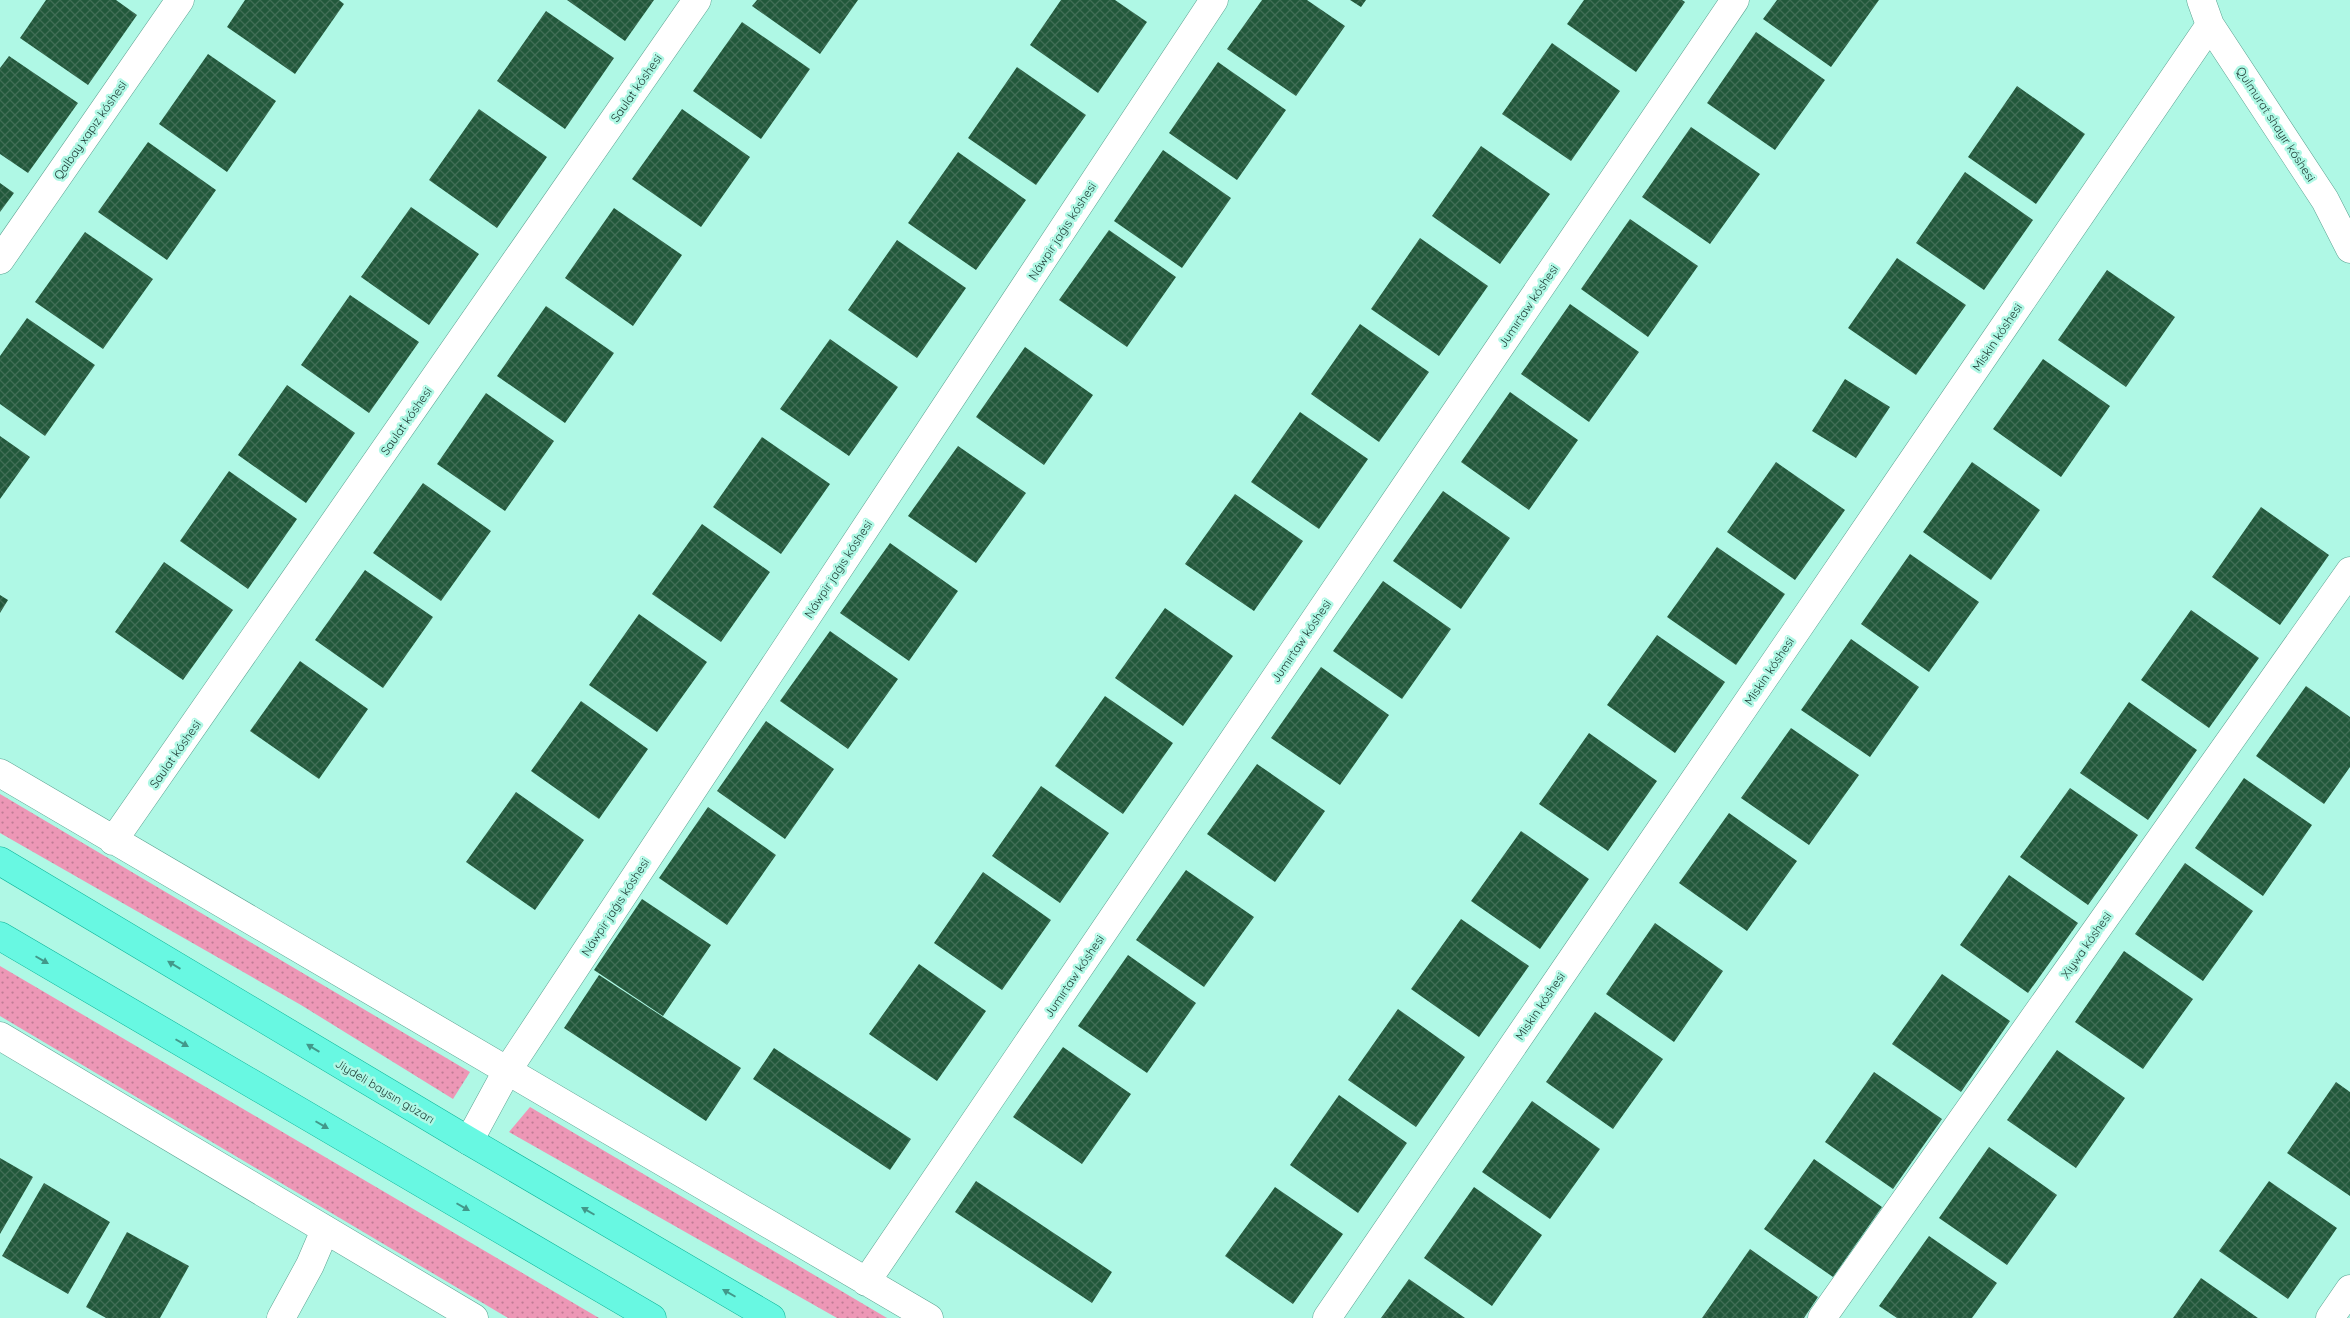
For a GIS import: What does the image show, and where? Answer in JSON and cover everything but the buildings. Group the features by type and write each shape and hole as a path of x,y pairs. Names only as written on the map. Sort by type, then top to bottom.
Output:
{"main road":[{"name":"Jiydeli baysın gúzarı","path":"0,861 469,1141 771,1318"},
{"path":"0,936 652,1318"}],"street":[{"name":"Qalbay xapız kóshesi","path":"0,260 180,0"},
{"name":"Saulat kóshesi","path":"113,841 697,0"},
{"name":"Náwpir jaǵıs kóshesi","path":"469,1141 506,1071 1214,0"},
{"name":"Jumırtaw kóshesi","path":"866,1282 1735,0"},
{"name":"Qulmurat shayır kóshesi","path":"2206,12 2325,200 2350,249"},
{"name":"Miskin kóshesi","path":"1328,1318 2206,12"},
{"name":"Xiywa kóshesi","path":"1822,1318 2350,572"},
{"path":"0,773 929,1318"},
{"path":"0,1036 474,1318"},
{"path":"281,1318 310,1265 325,1230"},
{"path":"2330,1318 2350,1289"}],"shaded area":[{"path":"0,794 470,1072 453,1099 301,1005 0,833"},
{"path":"0,966 599,1318 508,1318 0,1016"},
{"path":"530,1107 887,1318 837,1318 509,1132"}]}
